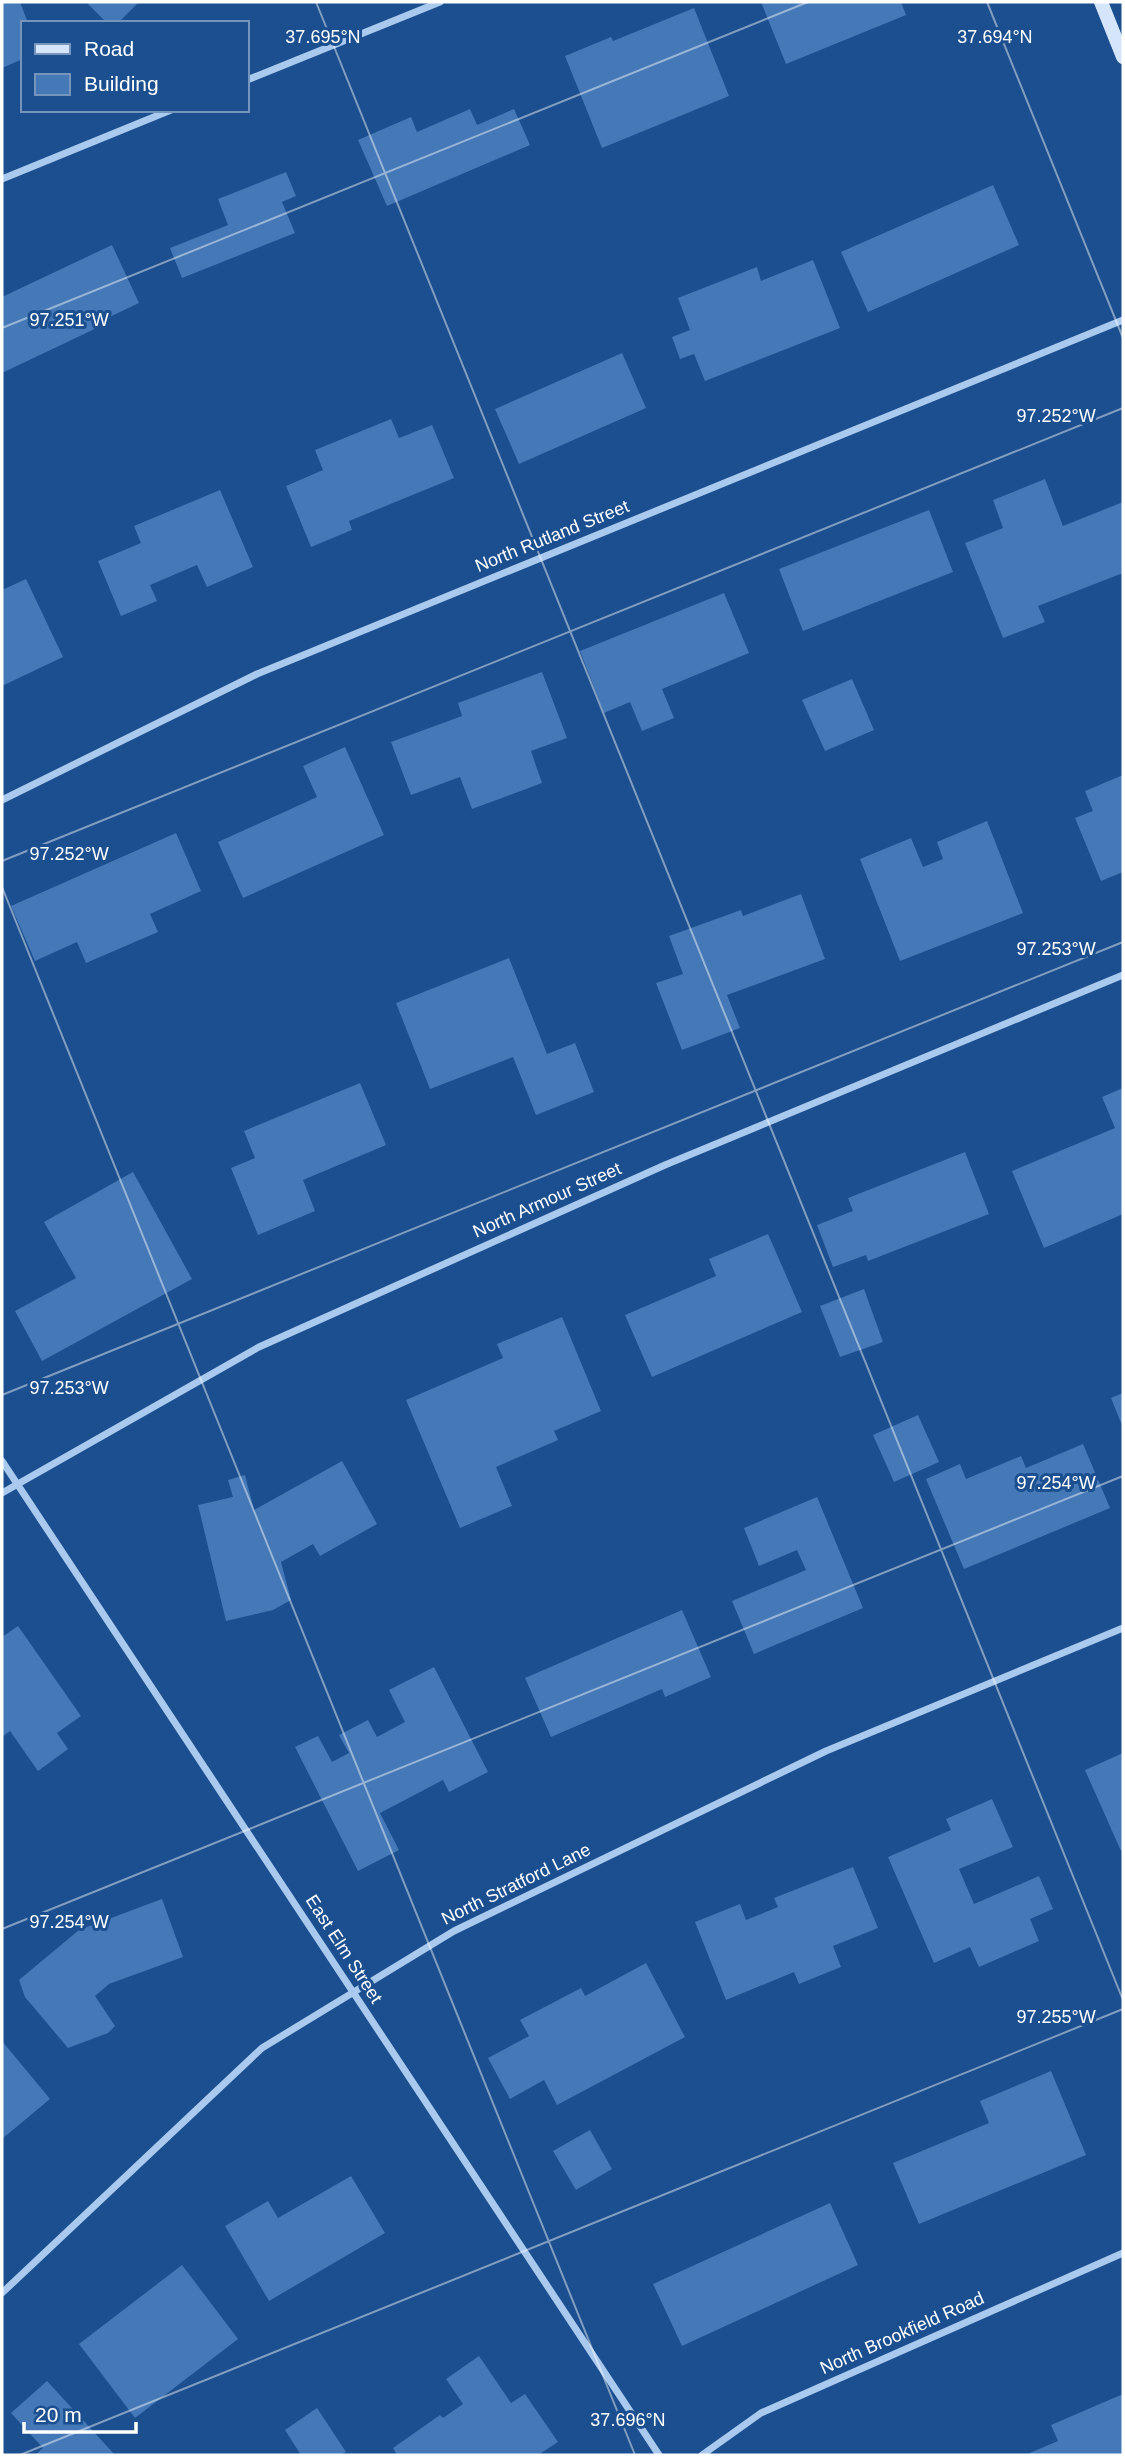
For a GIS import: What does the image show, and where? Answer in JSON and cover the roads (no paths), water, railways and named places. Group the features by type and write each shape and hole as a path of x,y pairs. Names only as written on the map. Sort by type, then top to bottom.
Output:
{"main road":[{"path":"1101,2 1123,57"}],"street":[{"path":"248,80 440,2"},
{"path":"2,179 166,112"},
{"name":"North Rutland Street","path":"2,800 257,674 1123,320"},
{"name":"North Armour Street","path":"2,1493 259,1347 665,1165 1123,975"},
{"name":"East Elm Street","path":"2,1461 659,2455"},
{"name":"North Stratford Lane","path":"2,2293 262,2048 454,1931 826,1751 1123,1628"},
{"name":"North Brookfield Road","path":"702,2455 761,2413 1123,2253"}]}
